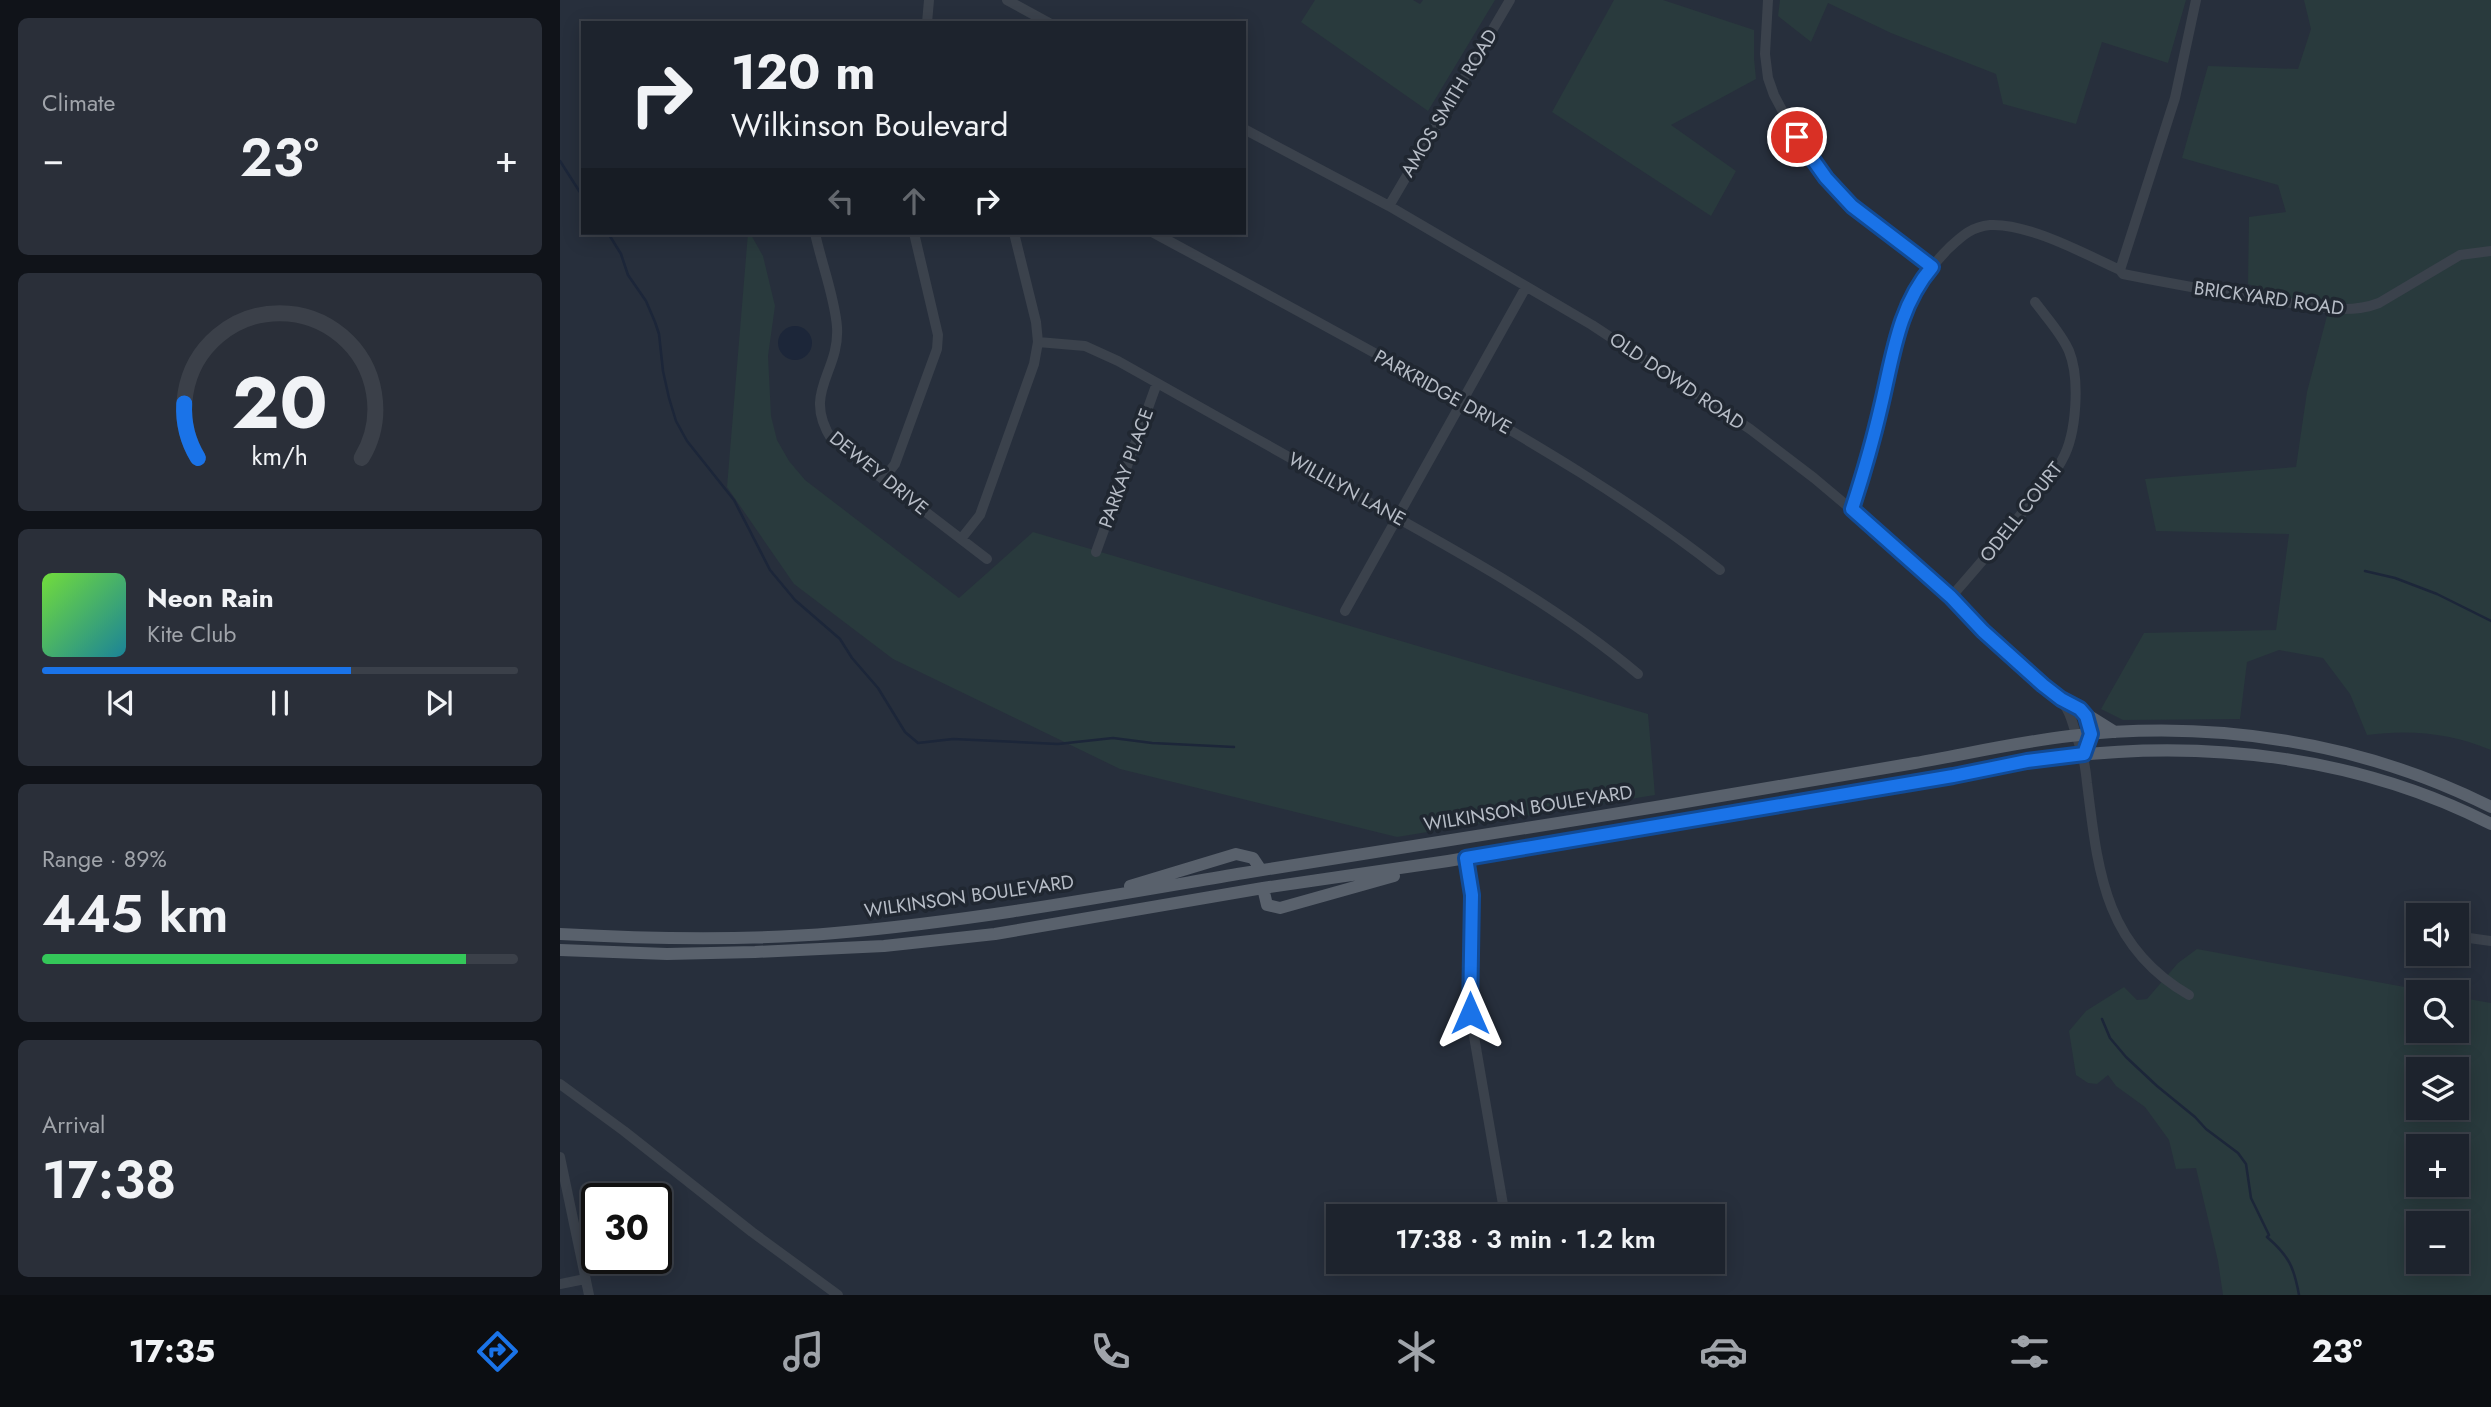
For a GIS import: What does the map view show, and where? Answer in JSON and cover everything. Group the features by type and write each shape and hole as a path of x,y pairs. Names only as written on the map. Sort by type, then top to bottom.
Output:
{"main road":[{"path":"2083,712 2116,732"},
{"name":"WILKINSON BOULEVARD","path":"560,934 733,939 882,928 991,916 1677,804 2076,735 2116,732 2217,733 2284,740 2354,755 2398,768 2455,789 2491,807"},
{"name":"WILKINSON BOULEVARD","path":"560,950 712,954 884,946 995,934 1263,888 1448,862 2027,761 2084,754 2179,749 2289,759 2393,784 2491,824"},
{"path":"2450,805 2455,789"},
{"path":"1074,901 1236,854 1253,858 1261,870"},
{"path":"1263,888 1268,905 1280,908 1448,862"}],"street":[{"path":"927,21 929,0"},
{"path":"1007,0 1045,21"},
{"name":"AMOS SMITH ROAD","path":"1389,206 1418,152 1510,0"},
{"path":"1768,0 1765,54 1767,71 1774,95 1790,125 1826,178 1852,206 1932,267"},
{"path":"2120,270 2175,98 2196,0"},
{"name":"OLD DOWD ROAD","path":"1246,130 1389,206 1626,346 1711,402 1780,451 1852,509 1951,597 2005,652 2061,699 2083,712"},
{"name":"BRICKYARD ROAD","path":"1852,509 1878,419 1900,322 1915,290 1932,267 1970,230 1988,225 2002,225 2028,231 2120,270 2123,274 2226,294 2357,309 2388,299 2460,255 2491,251"},
{"name":"DEWEY DRIVE","path":"815,235 837,325 837,345 819,397 819,413 824,427 832,440 987,558"},
{"path":"884,478 895,464 937,349 938,335 914,235"},
{"path":"961,539 980,515 1034,364 1038,342 1036,322 1014,235"},
{"name":"PARKRIDGE DRIVE","path":"1158,235 1462,401 1554,455 1632,506 1720,569"},
{"path":"1345,611 1526,287"},
{"name":"ODELL COURT","path":"1951,597 1997,546 2054,473 2067,449 2077,380 2068,349 2035,302"},
{"name":"WILLILYN LANE","path":"1038,342 1085,346 1118,361 1398,517 1508,582 1603,646 1638,674"},
{"name":"PARKAY PLACE","path":"1096,552 1157,383"},
{"name":"OLD DOWD ROAD","path":"2061,699 2075,723 2076,735 2084,754 2097,858 2102,884 2112,909 2127,937 2146,961 2164,980 2189,995"},
{"path":"2083,712 2091,734"},
{"name":"OLD DOWD ROAD","path":"2084,754 2091,734"},
{"path":"1466,858 1472,895 1470,1013 1503,1204"},
{"path":"1261,870 1263,888"},
{"path":"882,928 884,946"},
{"path":"2469,938 2491,942"},
{"path":"560,1084 838,1295"},
{"path":"560,1157 589,1295"},
{"path":"560,1284 585,1279"}],"shaded area":[{"path":"1315,0 1413,0 1420,4 1423,0 1495,0 1428,111 1301,22"},
{"path":"1614,0 1663,0 1754,30 1756,79 1671,125 1736,171 1711,216 1552,112"},
{"path":"1780,0 2186,0 2168,63 2102,42 2076,124 2003,104 1996,74 1891,33 1828,3 1811,42 1778,16"},
{"path":"2304,0 2491,0 2491,750 2446,736 2430,734 2399,732 2367,735 2350,694 2323,658 2279,650 2247,662 2240,719 2123,720 2101,709 2144,633 2276,630 2289,534 2156,531 2145,479 2296,467 2307,392 2328,312 2248,284 2249,217 2286,212 2278,185 2182,158 2208,66 2298,69 2311,29"},
{"path":"748,235 751,235 763,256 775,306 768,356 771,416 777,440 789,461 805,480 959,598 1033,532 1648,714 1655,795 1397,837 1120,769 893,659 794,584 727,487"},
{"path":"2197,949 2406,987 2406,1043 2469,1043 2469,999 2491,1003 2491,1295 2223,1295 2218,1261 2196,1168 2176,1169 2169,1140 2145,1107 2116,1086 2108,1075 2097,1084 2088,1083 2076,1075 2069,1031 2086,1011 2124,987 2137,1000 2147,999 2178,963"}],"water":[{"path":"795,326 807,331 812,343 807,355 795,360 783,355 778,343 783,331"}],"waterway":[{"path":"560,161 581,194"},
{"path":"609,235 655,322 669,398 676,421 687,441 734,500 770,570 795,600 840,639 852,658 878,688 905,732 918,743 953,739 1058,744 1113,738 1234,747"},
{"path":"2365,571 2395,578 2437,594 2491,621"},
{"path":"2102,1019 2110,1038 2126,1057 2206,1129 2238,1153 2246,1164 2251,1198 2269,1235 2267,1237 2281,1250 2289,1263 2299,1295"}],"route":[{"path":"1470,1013 1472,895 1466,858 1953,776 2027,761 2084,754 2091,734 2086,716 2080,709 2061,699 2005,652 1951,597 1852,509 1881,406 1900,322 1915,290 1932,267 1852,206 1826,178 1797,137"}]}
